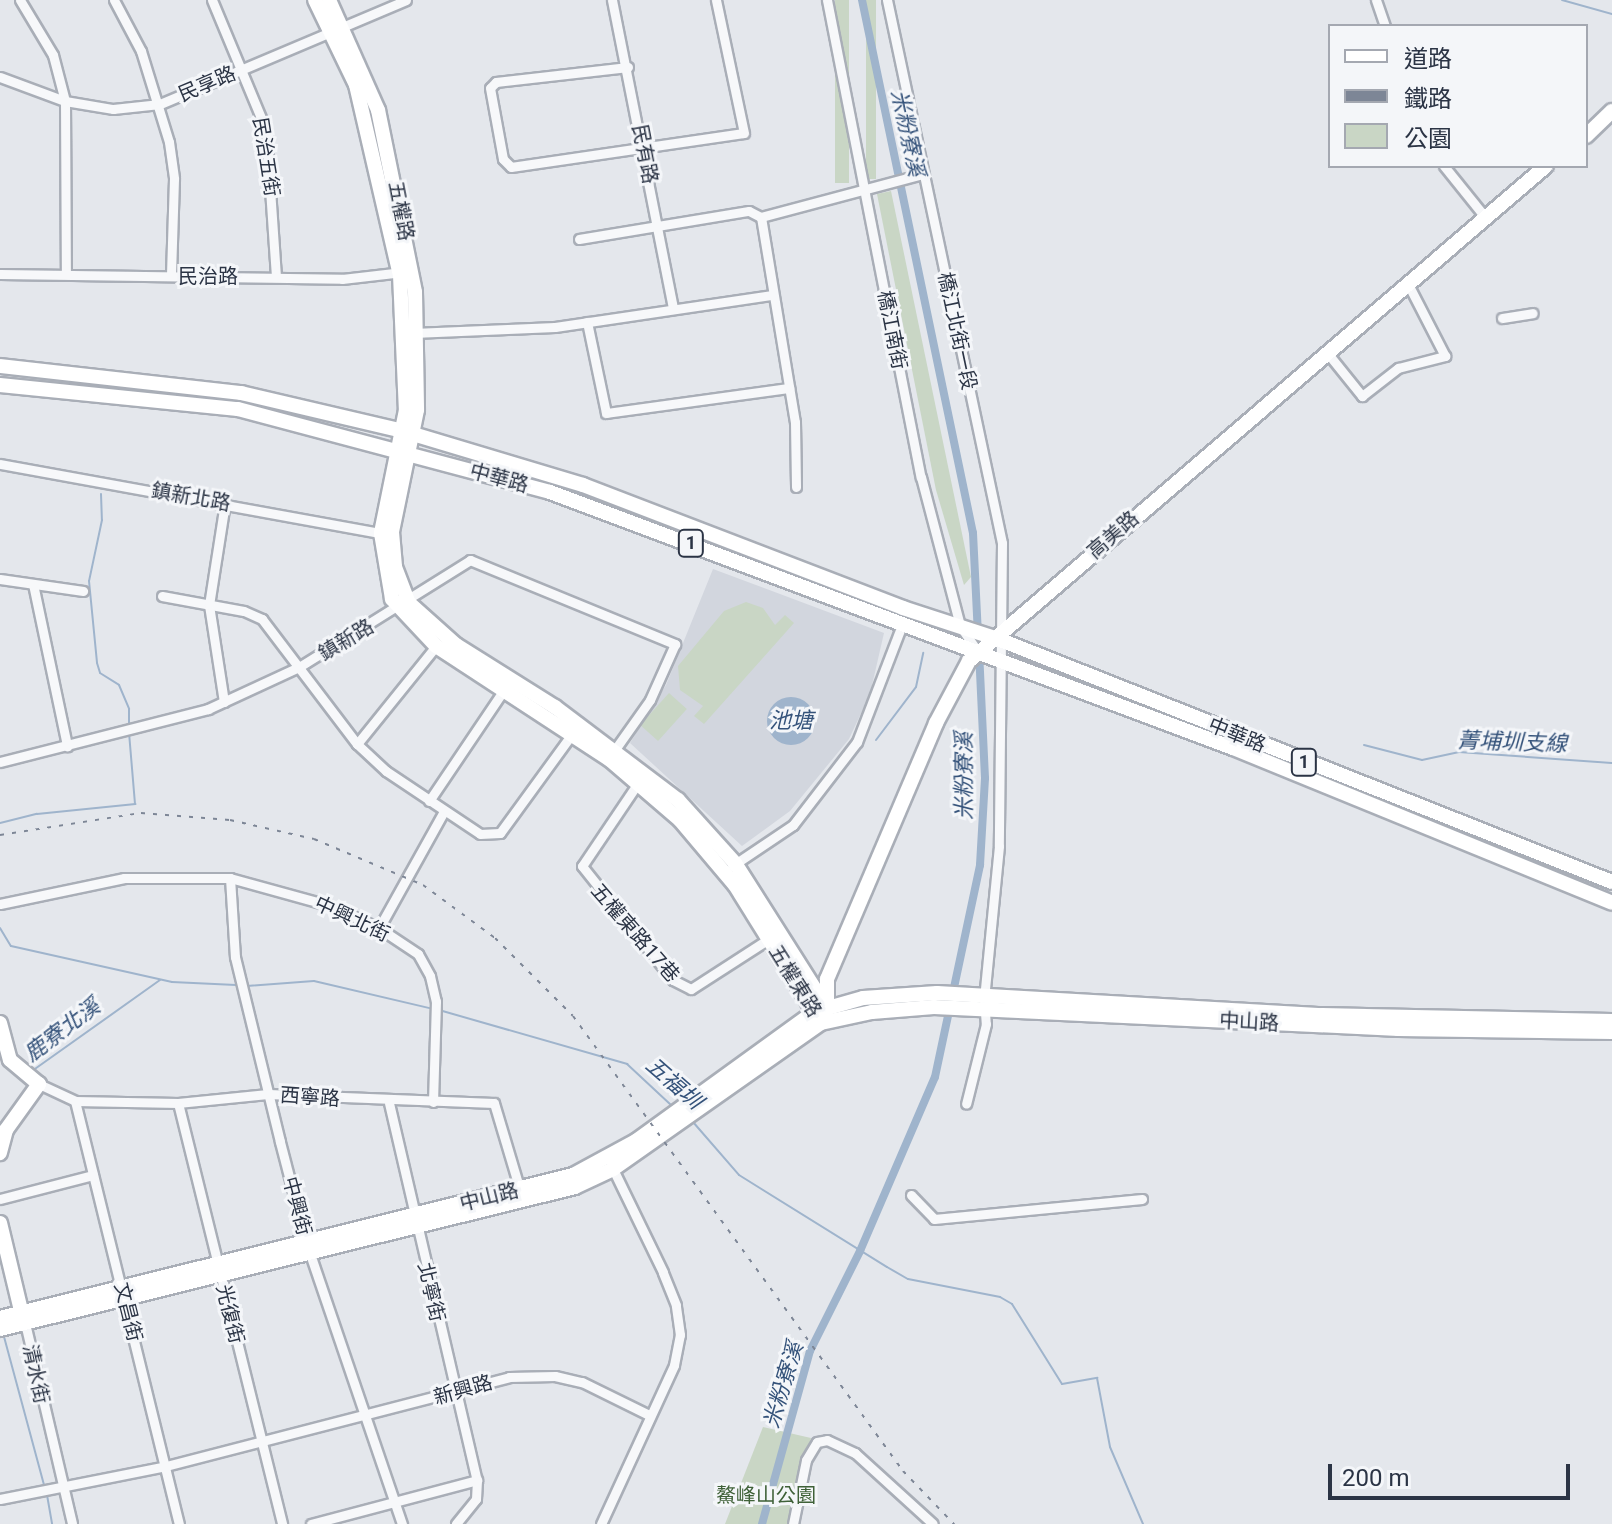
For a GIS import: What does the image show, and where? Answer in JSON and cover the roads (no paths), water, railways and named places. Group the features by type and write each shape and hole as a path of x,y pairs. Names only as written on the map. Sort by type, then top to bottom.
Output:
{"street":[{"path":"20,0 53,55 65,101 66,274"},
{"path":"114,0 141,51 160,104 174,179 171,276"},
{"name":"民治五街","path":"212,0 244,68 266,130 273,173 276,277"},
{"name":"五權路","path":"315,0 338,29"},
{"name":"五權路","path":"329,0 338,29 378,110 406,270 412,333 408,432"},
{"name":"民享路","path":"0,77 65,101 113,109 160,104 406,0"},
{"name":"民有路","path":"612,0 628,67 673,309"},
{"path":"628,67 496,82 490,88 503,159 511,167 744,133 716,0"},
{"name":"橋江南街","path":"827,0 921,477 960,626 974,657"},
{"name":"橋江北街一段","path":"887,0 1002,543 1004,599 997,639 1001,664 999,846 984,1003"},
{"path":"1376,0 1384,24"},
{"path":"1588,134 1612,111"},
{"path":"1446,168 1485,217"},
{"name":"高美路","path":"821,1014 827,979 936,723 974,657 1132,517 1329,355 1544,168"},
{"path":"579,239 749,211 761,217 923,174"},
{"path":"761,217 771,295 795,422 796,487"},
{"name":"民治路","path":"0,274 276,277 406,270"},
{"path":"1329,355 1362,396 1398,368 1445,356 1409,286"},
{"path":"412,333 497,332 771,295"},
{"path":"1502,318 1533,313"},
{"path":"587,322 606,413 789,388"},
{"name":"中華路","path":"0,366 241,393 408,432 627,500 960,626"},
{"name":"中華路","path":"0,385 238,409 403,453 617,515 902,625 974,657"},
{"name":"五權東路","path":"408,432 381,533 383,565 403,606 436,646 507,684 678,800 730,867 821,1014"},
{"name":"五權東路","path":"403,453 392,532 403,606 572,734 612,754 638,783 730,867"},
{"name":"鎮新北路","path":"0,464 381,533"},
{"path":"224,702 209,605 225,503"},
{"name":"鎮新路","path":"0,762 154,726 224,702 299,667 403,606 470,560 675,644 650,700 612,754"},
{"path":"0,579 83,591"},
{"path":"33,584 67,746"},
{"path":"162,596 262,619 357,744 429,801 480,834 500,833 572,734"},
{"path":"730,867 793,825 857,742 902,625"},
{"name":"1","path":"960,626 997,639"},
{"name":"中華路","path":"997,639 1612,882"},
{"path":"357,744 436,646"},
{"name":"1","path":"974,657 1001,664"},
{"name":"中華路","path":"1001,664 1233,748 1482,854 1612,903"},
{"path":"429,801 507,684"},
{"name":"五權東路17巷","path":"638,783 583,860 596,889 686,990 774,935"},
{"path":"379,928 444,811"},
{"path":"1482,854 1487,834"},
{"name":"中興北街","path":"0,904 124,878 230,878 328,905 379,928 418,954 430,976 436,1001 433,1102"},
{"name":"中興街","path":"230,878 235,957 308,1247 402,1524"},
{"name":"中山路","path":"0,1329 23,1318 308,1247 575,1187 821,1014 863,998 1398,1029 1612,1032"},
{"path":"966,1104 986,1024 984,1003"},
{"name":"中山路","path":"1146,1012 1612,1021"},
{"path":"0,1023 10,1060 39,1084 6,1130 0,1153"},
{"name":"西寧路","path":"39,1084 75,1101 178,1103 268,1094 389,1103 498,1106 520,1190"},
{"name":"文昌街","path":"75,1101 179,1524"},
{"name":"光復街","path":"178,1103 282,1524"},
{"name":"北寧街","path":"389,1103 414,1221 477,1480"},
{"path":"601,1524 674,1365 680,1335 676,1305 610,1164"},
{"name":"中山路","path":"414,1221 610,1164"},
{"path":"0,1199 93,1175"},
{"path":"911,1195 934,1219 1142,1199"},
{"name":"清水街","path":"0,1223 61,1489 72,1524"},
{"name":"中山路","path":"0,1318 23,1318"},
{"name":"新興路","path":"0,1499 166,1466 509,1377 555,1376 582,1382 649,1415"},
{"path":"793,1524 806,1460 817,1442 827,1440 855,1453 933,1524"},
{"path":"311,1524 477,1480 476,1499 456,1524"}],"water":[{"name":"池塘","path":"791,697 800,698 808,704 814,712 814,730 808,738 800,744 791,745 782,744 774,738 768,730 767,721 768,712 774,704 782,698"}],"waterway":[{"name":"米粉寮溪","path":"862,0 973,533 978,635"},
{"path":"1562,0 1612,14"},
{"path":"101,494 102,520 89,581 97,663 100,673 119,685 129,709 129,726"},
{"name":"米粉寮溪","path":"762,1524 810,1351 860,1251 935,1077 980,865 985,778 979,652"},
{"path":"876,740 916,687 923,653"},
{"path":"0,823 37,814 135,804 129,733"},
{"name":"菁埔圳支線","path":"1364,745 1422,760 1459,752 1612,763"},
{"name":"五福圳","path":"0,928 11,946 172,982 236,985"},
{"name":"鹿寮北溪","path":"32,1071 160,980"},
{"name":"五福圳","path":"247,986 314,981 433,1009"},
{"name":"五福圳","path":"439,1010 627,1064 672,1106"},
{"name":"五福圳","path":"693,1122 739,1175 908,1279 1000,1297 1012,1304 1062,1384 1097,1378 1110,1447 1143,1524"},
{"name":"鹿寮北溪","path":"3,1333 44,1485"},
{"name":"鹿寮北溪","path":"47,1495 52,1524"}],"railway":[{"path":"0,835 141,813 230,820 314,839 423,885 495,938 573,1016 903,1471 954,1524"}],"park label":[{"name":"鰲峰山公園","path":"766,1495"}]}
